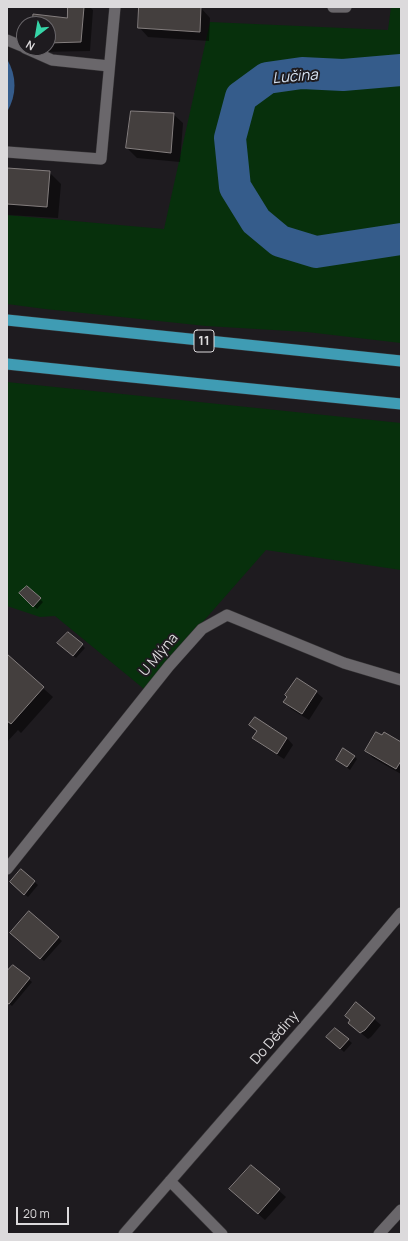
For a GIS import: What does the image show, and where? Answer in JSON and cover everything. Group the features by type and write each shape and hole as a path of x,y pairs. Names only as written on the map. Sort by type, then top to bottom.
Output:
{"highway":[{"name":"11","path":"7,320 401,361"},
{"path":"7,364 401,404"}],"street":[{"path":"7,152 101,159 115,7"},
{"path":"333,7 346,8"},
{"path":"43,56 52,60 109,66"},
{"name":"U Mlýna","path":"7,869 174,660 202,629 227,615 344,663 401,680"},
{"name":"Do Dědiny","path":"124,1234 325,1003 401,913"},
{"path":"170,1181 222,1234"},
{"path":"378,1234 401,1210"}],"green space":[{"path":"391,7 401,7 401,343 307,332 206,326 7,304 7,215 164,229 210,22 388,30"},
{"path":"7,382 401,423 401,570 266,550 144,689 55,616 40,617 7,606"}],"water":[{"path":"7,59 13,72 14,92 13,99 7,112"}],"building":[{"path":"68,7 84,7 81,42 56,43 56,17 67,18"},
{"path":"139,7 201,7 200,32 138,28"},
{"path":"33,14 50,16 33,16"},
{"path":"131,111 174,113 171,153 126,148"},
{"path":"7,168 50,171 47,207 7,204"},
{"path":"27,586 41,598 33,607 19,593"},
{"path":"68,632 83,644 73,656 57,643"},
{"path":"7,654 44,687 11,724 7,721"},
{"path":"297,678 317,691 302,714 283,702 287,697 285,695"},
{"path":"255,717 287,738 277,754 252,738 257,731 249,725"},
{"path":"376,732 382,735 384,732 401,742 401,761 396,769 365,751"},
{"path":"343,748 355,756 347,767 336,760"},
{"path":"21,869 35,881 24,895 10,882"},
{"path":"29,911 59,937 40,959 10,933"},
{"path":"13,965 30,978 9,1004 7,1003 7,971"},
{"path":"356,1002 375,1018 365,1030 360,1033 348,1023 350,1020 345,1016"},
{"path":"335,1028 349,1039 340,1049 326,1037"},
{"path":"251,1165 280,1189 258,1214 229,1189"}],"waterway":[{"name":"Lučina","path":"401,70 343,75 302,73 267,78 241,97 230,138 235,187 256,221 280,241 316,252 401,239"}]}
